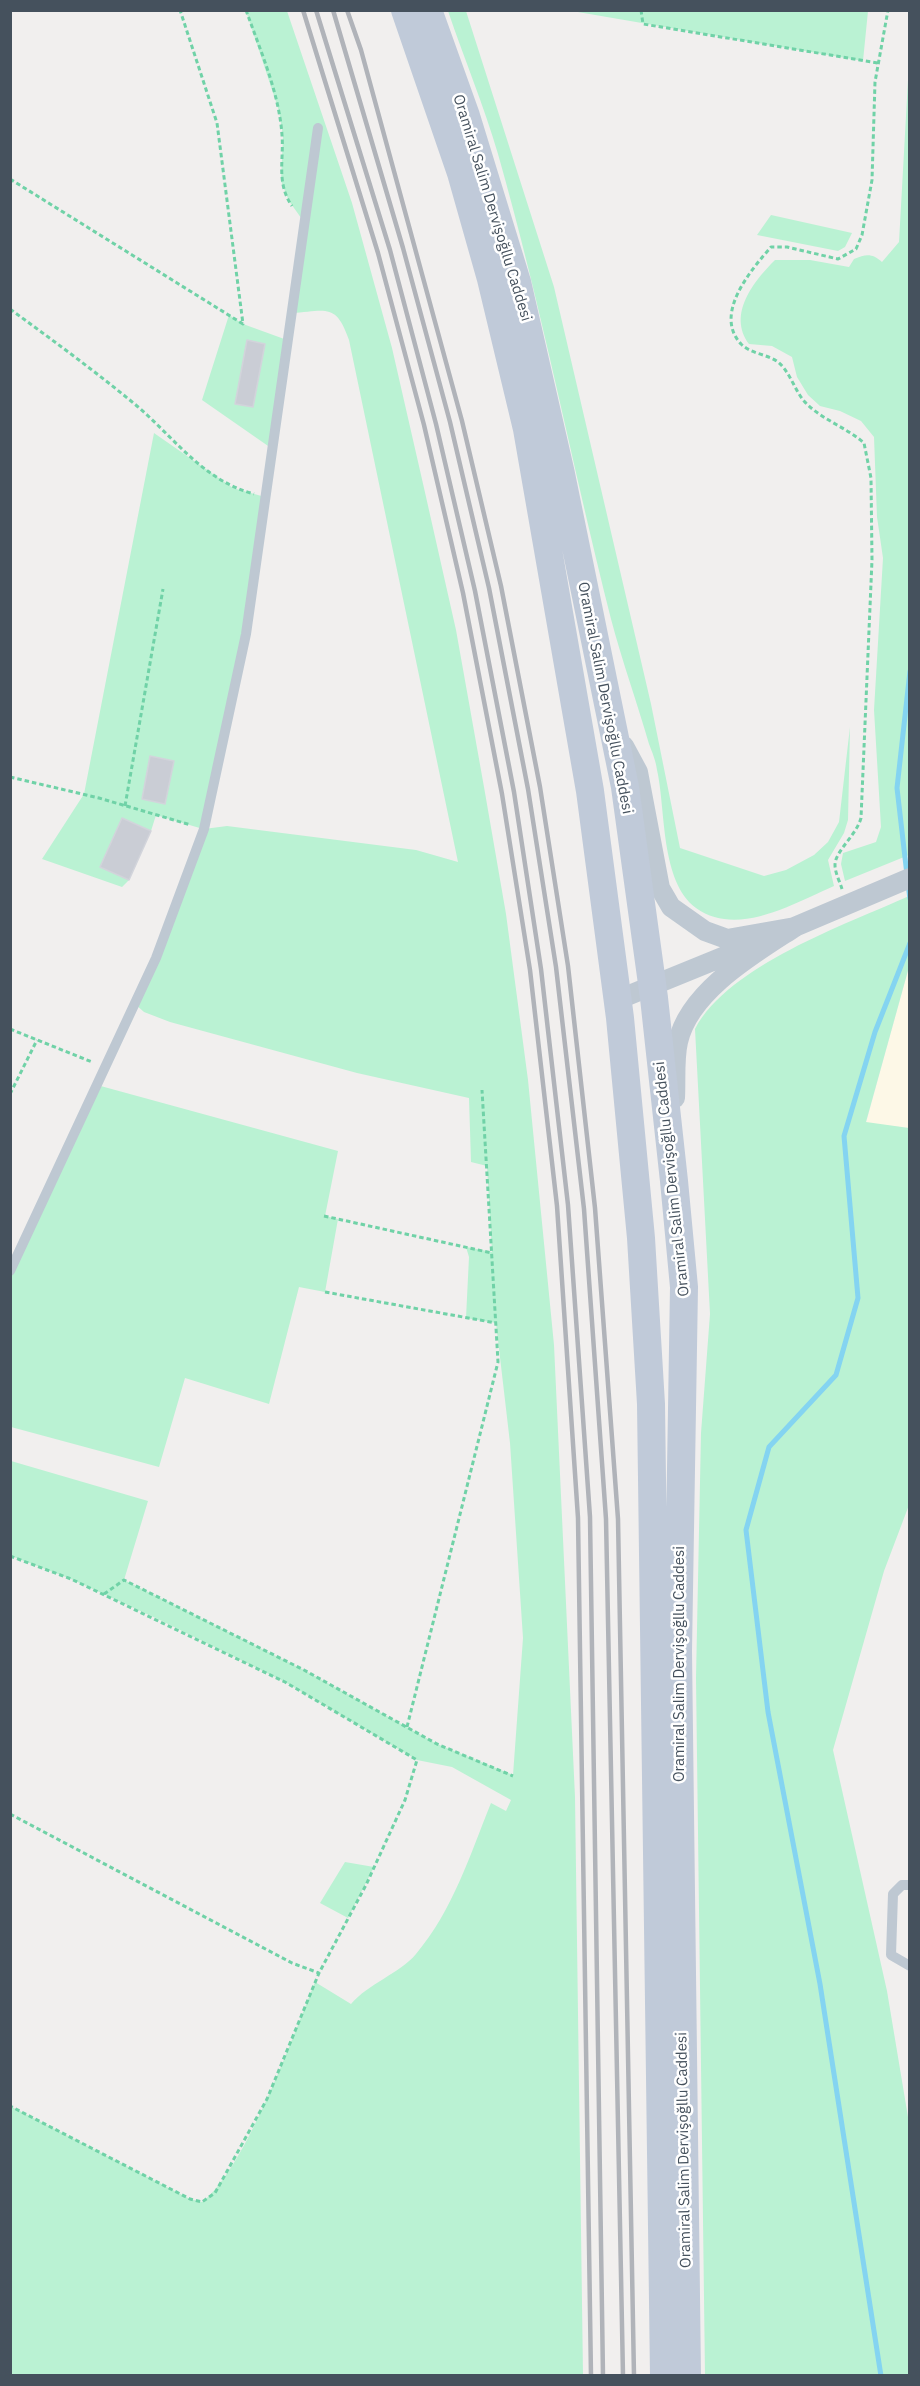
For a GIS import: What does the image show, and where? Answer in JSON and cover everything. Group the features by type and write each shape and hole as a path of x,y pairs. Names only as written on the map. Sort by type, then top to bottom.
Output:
{"main road":[{"name":"Oramiral Salim Dervişoğllu Caddesi","path":"405,10 461,173 491,279 527,429 590,791 617,1000 641,1238 651,1404 664,2376"},
{"name":"Oramiral Salim Dervişoğllu Caddesi","path":"428,10 466,116 517,282 561,474 625,787 672,1160 684,1287 678,1651 687,2376"}],"street":[{"path":"612,724 638,772 660,888 671,907 705,931 727,939 795,927"},
{"path":"617,1000 909,878"},
{"path":"672,1160 678,1042 684,1024 695,1007 728,973 795,927"}],"lane":[{"path":"10,1271 156,958 204,829 244,644 318,128"},
{"path":"909,1885 902,1885 893,1894 891,1955 909,1966"}],"path":[{"path":"10,179 243,324 217,123 180,10"},
{"path":"246,10 279,111 283,136 281,181 289,201 304,222"},
{"path":"641,10 643,24 878,63"},
{"path":"852,903 835,865 837,855 857,831 861,818 872,560 868,462 864,443 805,402 786,370 777,361 747,349 739,342 730,311 735,298 771,247 787,247 838,259 856,249 862,235 872,180 875,82 888,10"},
{"path":"10,309 133,402 203,468 233,488 265,496"},
{"path":"125,806 163,589"},
{"path":"10,777 204,829"},
{"path":"10,1029 105,1067"},
{"path":"10,1094 37,1040"},
{"path":"407,1727 498,1362 482,1090"},
{"path":"324,1216 492,1252"},
{"path":"325,1292 496,1323"},
{"path":"10,1556 104,1594 285,1682 417,1760 401,1809 366,1885 319,1973 267,2099 229,2171 214,2193 202,2202 190,2199 10,2106"},
{"path":"104,1594 124,1580 304,1670 437,1744 513,1776"},
{"path":"10,1814 292,1963 319,1973"}],"shaded area":[{"path":"909,967 909,1128 866,1123"}],"green space":[{"path":"868,10 863,61 572,11"},
{"path":"246,11 287,11 352,203 392,348 456,630 506,914 528,1080 554,1345 575,1797 583,2375 11,2375 10,2106 190,2199 202,2202 218,2186 251,2133 281,2067 315,1982 351,2004 366,1990 409,1961 429,1937 450,1901 491,1803 506,1811 511,1800 452,1767 417,1760 285,1682 162,1621 71,1579 11,1556 11,1461 148,1501 124,1580 304,1670 437,1744 513,1775 523,1638 510,1443 496,1323 466,1318 469,1257 466,1247 492,1252 487,1166 471,1162 469,1098 357,1073 170,1022 144,1012 135,1004 203,829 156,815 151,831 122,818 100,867 129,880 122,887 42,859 84,794 154,433 233,488 265,497 246,634 204,829 227,826 416,850 458,862 349,340 339,319 334,314 321,311 291,313 304,222 289,201 281,181 283,136 279,111"},
{"path":"448,11 466,11 554,287 651,704 680,848 764,876 786,870 814,855 828,842 839,822 850,727 848,820 844,833 828,860 834,886 766,915 730,920 712,916 696,908 684,896 676,881 666,844 656,763 611,619 514,212 492,136"},
{"path":"909,62 909,855 845,881 841,864 843,853 876,842 881,827 874,710 883,558 877,517 874,437 861,421 840,411 820,406 808,395 797,377 792,357 772,346 749,344 743,333 741,321 742,310 752,288 775,260 810,260 849,267 854,259 865,255 875,257 882,262 899,242"},
{"path":"771,215 852,233 845,247 838,251 757,235"},
{"path":"229,315 243,324 287,340 271,448 202,400"},
{"path":"909,896 909,967 866,1122 909,1128 909,1505 884,1571 833,1750 887,1991 909,2123 909,2375 705,2375 696,1678 701,1433 710,1314 695,1029 711,1006 734,985 761,966 822,934"},
{"path":"97,1085 338,1151 325,1216 338,1219 325,1292 299,1287 269,1404 185,1378 159,1467 11,1427 11,1271"},
{"path":"345,1862 374,1867 348,1918 320,1903"}],"building":[{"path":"247,340 265,344 253,407 235,404"},
{"path":"150,756 174,761 165,804 142,799"},
{"path":"122,818 151,831 129,880 100,867"}],"waterway":[{"path":"907,875 897,788 910,671"},
{"path":"908,884 910,899"},
{"path":"881,2376 820,1984 768,1712 746,1530 769,1447 836,1375 858,1298 844,1136 875,1032 910,943"}],"railway":[{"path":"303,10 378,253 424,425 463,593 502,794 530,970 557,1206 578,1518 591,2376"},
{"path":"316,10 390,250 436,424 475,591 514,792 541,969 568,1205 590,1517 603,2376"},
{"path":"333,10 403,248 450,422 489,588 528,789 556,967 584,1209 606,1519 623,2376"},
{"path":"347,10 361,50 462,421 501,586 540,787 568,966 595,1208 618,1519 634,2376"}]}
